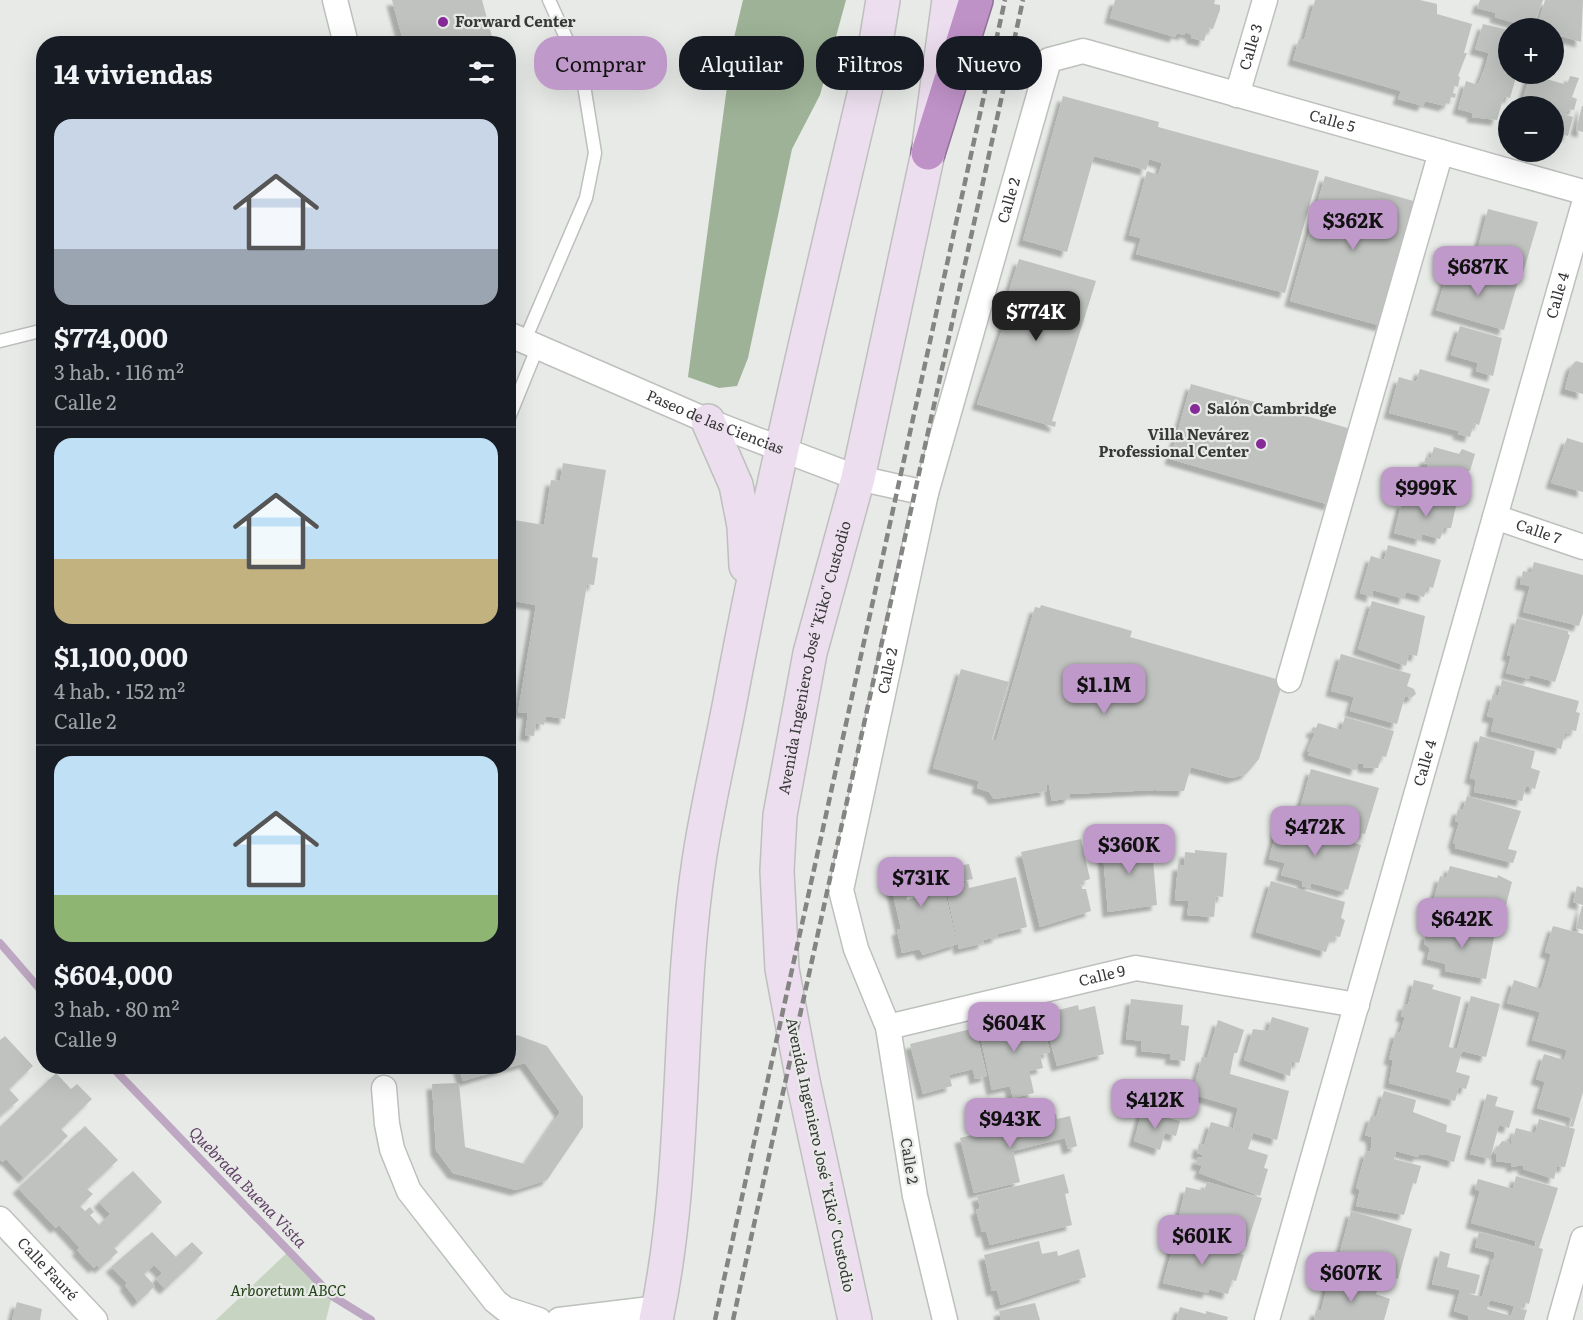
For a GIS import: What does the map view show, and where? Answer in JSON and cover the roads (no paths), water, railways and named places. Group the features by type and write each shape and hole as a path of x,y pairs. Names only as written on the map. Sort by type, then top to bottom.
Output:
{"highway":[{"path":"928,153 976,0"}],"main road":[{"path":"658,1314 670,1249 680,1125 686,983 699,861 781,449 875,48 883,0"},
{"name":"Avenida Ingeniero José \"Kiko\" Custodio","path":"855,1320 803,1081 782,969 777,871 780,815 794,727 810,653 858,478 928,153 950,0"},
{"path":"708,421 736,485 744,526 748,610"}],"street":[{"path":"334,0 344,36"},
{"name":"Calle 3","path":"1237,95 1265,0"},
{"name":"Calle 5","path":"1083,51 1583,192"},
{"name":"Calle 2","path":"945,1320 915,1196 888,1028 856,949 841,890 926,493 1049,60 1083,51"},
{"path":"1289,680 1441,152"},
{"name":"Calle 4","path":"1267,1320 1583,207"},
{"name":"Paseo de las Ciencias","path":"524,340 708,421 781,449 858,478 926,493"},
{"name":"Calle 7","path":"1495,517 1583,547"},
{"name":"Calle 9","path":"888,1028 1136,968 1357,1005"},
{"path":"384,1088 392,1149 409,1191 495,1302 505,1309 539,1320"},
{"name":"Calle Fauré","path":"0,1219 95,1320"},
{"path":"1560,1320 1583,1239"},
{"path":"559,1320 658,1314"}],"lane":[{"path":"516,380 524,340 586,198 595,153 582,73 549,0"},
{"path":"0,341 36,332"}],"waterway":[{"name":"Quebrada Buena Vista","path":"0,943 36,985"},
{"name":"Quebrada Buena Vista","path":"119,1074 332,1296 371,1320"}],"railway":[{"path":"715,1320 1005,0"},
{"path":"733,1320 1023,0"}],"place":[{"name":"Forward Center","path":"443,22"},
{"name":"Salón Cambridge","path":"1195,409"},
{"name":"Villa Nevárez Professional Center","path":"1261,444"}],"park label":[{"name":"Arboretum ABCC","path":"288,1291"}]}
